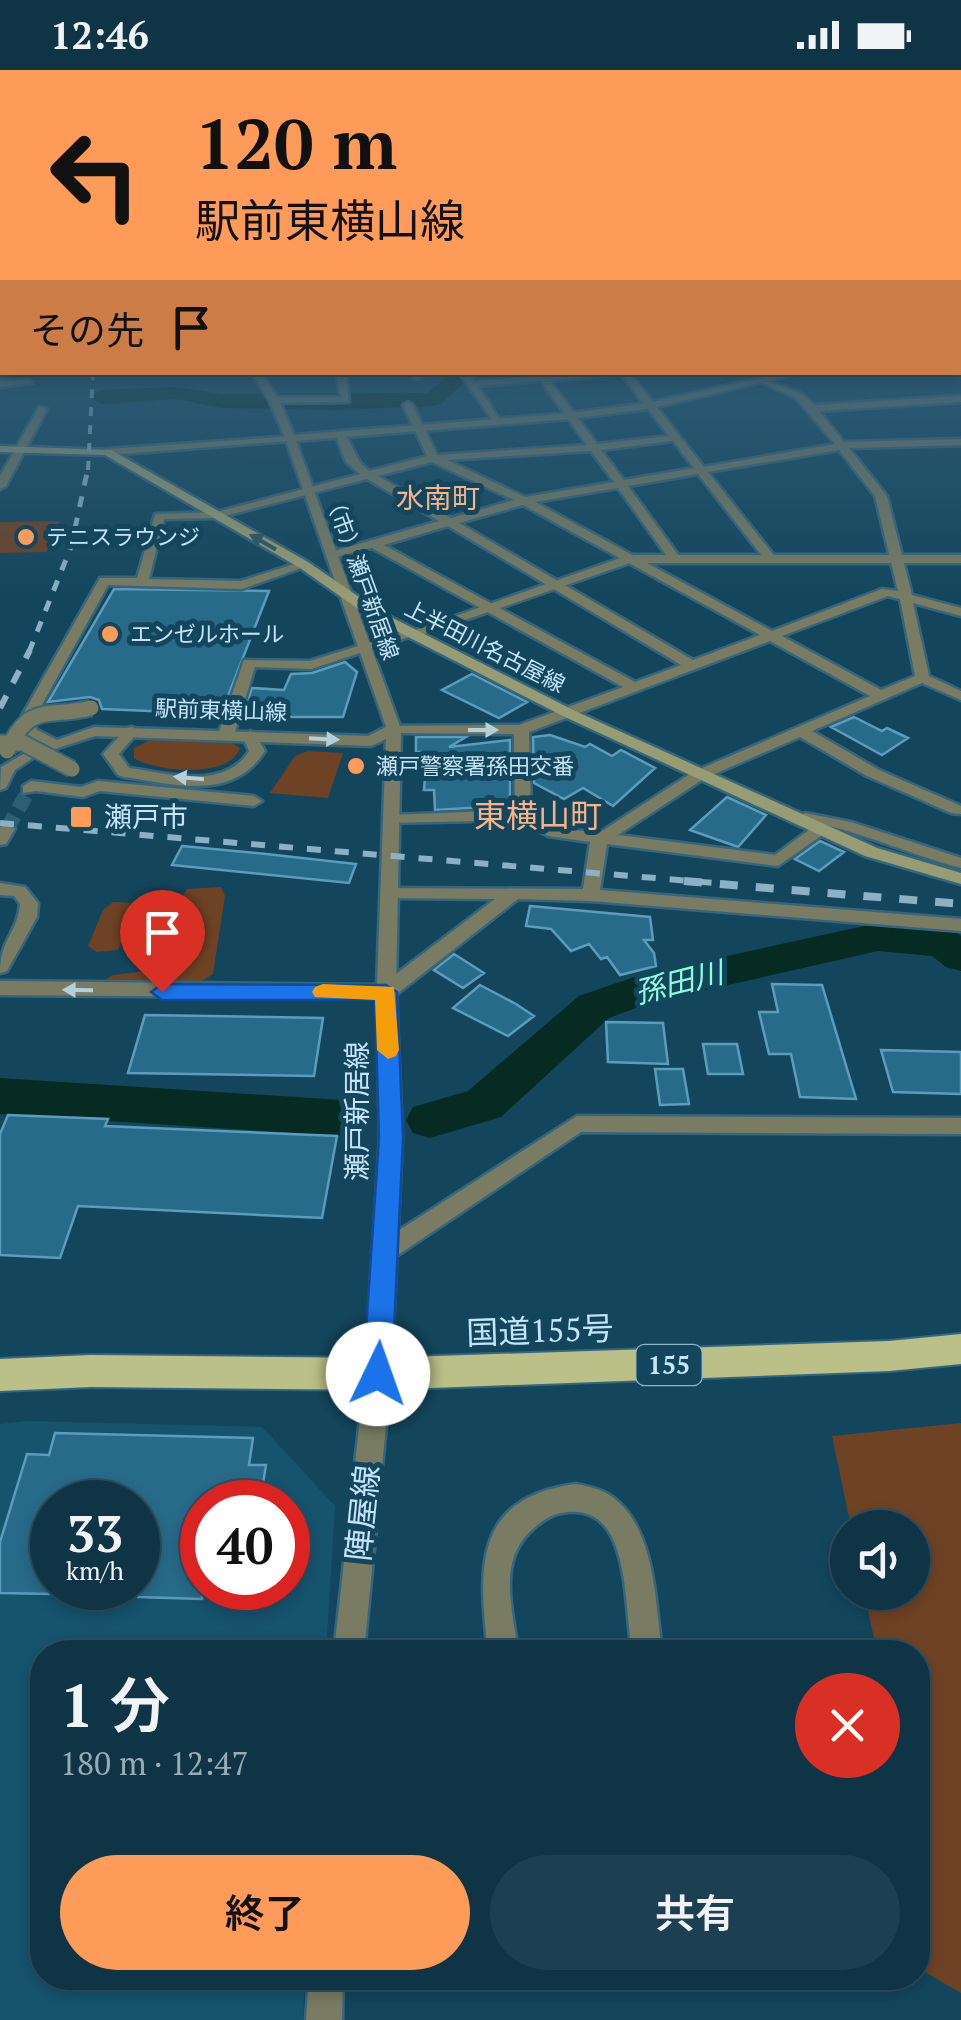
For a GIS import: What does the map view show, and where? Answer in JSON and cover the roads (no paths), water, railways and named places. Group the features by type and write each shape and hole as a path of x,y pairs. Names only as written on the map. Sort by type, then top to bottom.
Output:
{"highway":[{"name":"国道155号","path":"0,1375 91,1371 378,1374 889,1356 961,1349"}],"main road":[{"name":"上半田川名古屋線","path":"0,449 107,452 304,565 412,634 570,714 901,864 961,879"}],"street":[{"path":"0,486 38,416"},
{"path":"281,416 290,438"},
{"path":"413,416 433,458 524,501 881,696"},
{"path":"492,416 496,422"},
{"path":"107,452 570,416 672,556"},
{"path":"656,416 770,558"},
{"path":"818,416 882,496 922,678"},
{"path":"340,434 351,462 367,474 694,667"},
{"name":"（市）瀬戸新居線","path":"290,438 394,728"},
{"path":"304,565 242,585 142,582 159,516 217,515 433,458 593,448 675,438"},
{"path":"331,556 524,501 842,446 961,442"},
{"path":"374,545 636,688"},
{"path":"226,735 249,662 311,665 629,559 961,559"},
{"name":"駅前東横山線","path":"142,582 104,582 32,708 26,721 31,733 49,745 94,731 371,742 394,728 522,730 887,592 907,597"},
{"path":"907,597 961,612"},
{"path":"591,895 599,840 699,775 922,678 961,696"},
{"path":"6,746 20,726 49,709 89,712"},
{"name":"瀬戸新居線","path":"378,1374 391,1138 386,992 394,728"},
{"path":"522,730 523,816"},
{"path":"132,731 111,754 115,765 124,772 207,780 240,772 253,762 257,751 250,736"},
{"path":"802,731 873,773 958,810"},
{"path":"6,746 23,743 72,769"},
{"path":"0,785 8,767 25,758"},
{"path":"29,790 32,786 83,792 94,784 254,801"},
{"path":"393,820 523,816 554,832 599,840 778,861 819,828"},
{"path":"795,817 832,820 923,854 961,863"},
{"path":"0,889 19,891 29,904 28,916 2,962"},
{"path":"391,892 591,895 961,925"},
{"path":"0,988 386,992 511,896"},
{"path":"384,1252 577,1124 961,1126"},
{"name":"陣屋線","path":"350,1640 378,1374"},
{"path":"502,1640 496,1566 514,1528 540,1503 577,1495 606,1509 626,1536 644,1640"},
{"path":"324,2020 325,1990"}],"waterway":[{"name":"孫田川","path":"430,1120 484,1104 594,1007 640,990 878,937 943,943 961,957"},
{"name":"孫田川","path":"0,1096 342,1118"}],"tunnel":[{"path":"7,829 29,790"}],"railway":[{"path":"88,470 91,416"},
{"path":"29,652 71,547 88,468"},
{"path":"0,708 29,652"},
{"path":"0,823 714,883"},
{"path":"684,881 961,904"}],"place":[{"name":"テニスラウンジ","path":"26,537"},
{"name":"エンゼルホール","path":"110,634"},
{"name":"瀬戸警察署孫田交番","path":"356,766"},
{"name":"瀬戸市","path":"81,817"}],"district":[{"name":"水南町","path":"438,498"},
{"name":"東横山町","path":"538,816"}]}
